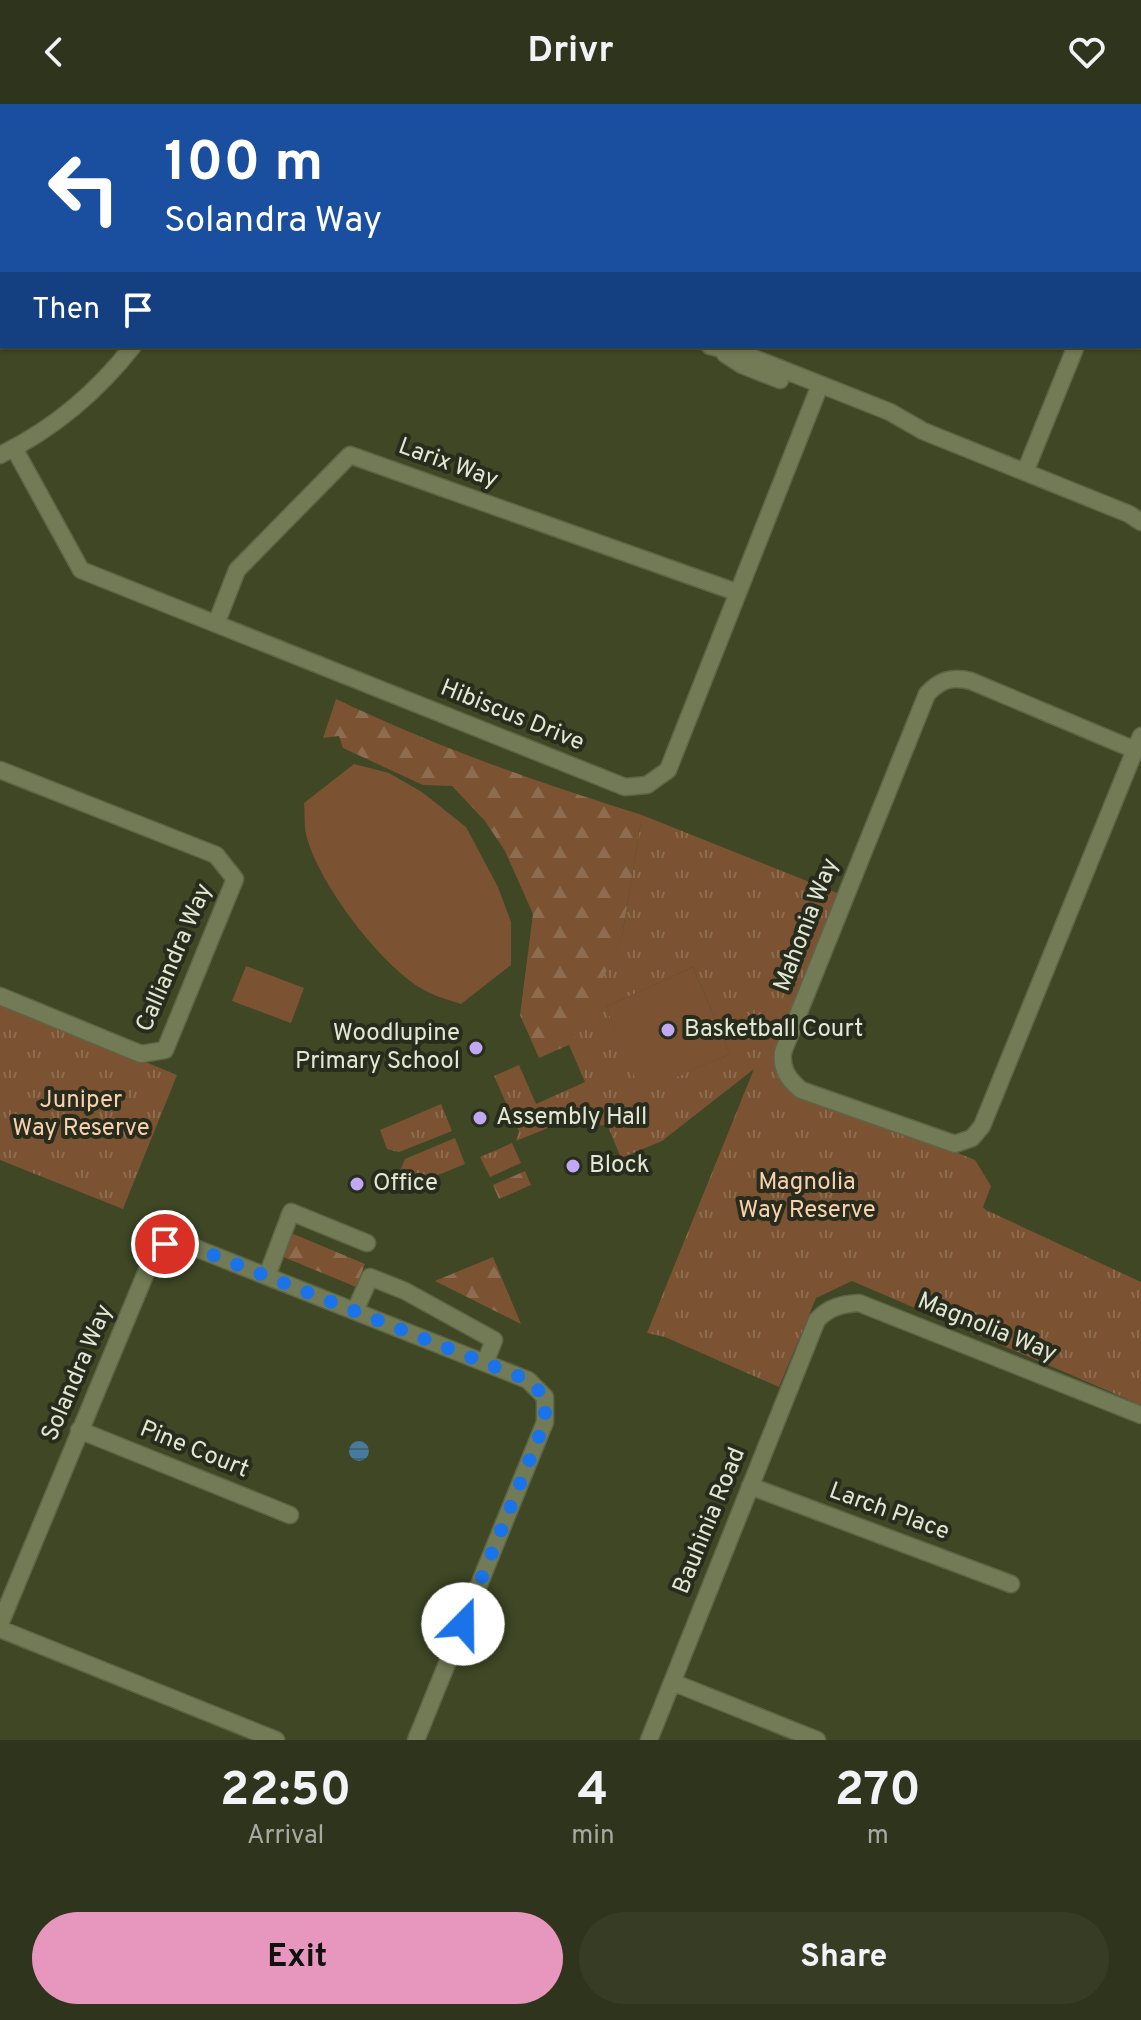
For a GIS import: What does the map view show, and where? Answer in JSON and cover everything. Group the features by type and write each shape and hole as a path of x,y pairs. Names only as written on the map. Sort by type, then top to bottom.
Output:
{"street":[{"path":"7,451 90,394 131,348"},
{"path":"718,348 746,355 818,389 890,412 923,431 1137,517"},
{"path":"1025,472 1075,348"},
{"name":"Hibiscus Drive","path":"7,451 81,570 625,787 647,785 668,770 818,389"},
{"name":"Larix Way","path":"216,624 237,570 350,455 736,592"},
{"name":"Mahonia Way","path":"947,679 971,681 1138,743 982,1126 972,1138 955,1144 801,1090 793,1083 782,1065 783,1052 915,722 927,694 936,684 947,679"},
{"name":"Calliandra Way","path":"0,770 216,855 235,879 165,1050 141,1054 0,996"},
{"path":"267,1276 291,1212 367,1243"},
{"name":"Solandra Way","path":"276,1740 0,1627 150,1263 165,1244 193,1247 528,1380 545,1397 545,1422 416,1740"},
{"path":"355,1311 370,1277 405,1291 494,1340 485,1363"},
{"name":"Magnolia Way","path":"817,1320 835,1307 859,1303 1141,1415"},
{"name":"Bauhinia Road","path":"649,1740 817,1320"},
{"name":"Pine Court","path":"79,1430 290,1515"},
{"name":"Larch Place","path":"750,1486 1011,1584"},
{"path":"672,1682 817,1740"}],"green space":[{"path":"336,699 487,763 642,815 622,937 573,1043 539,1058 520,1015 533,914 505,851 485,821 452,786 423,785 343,748 339,736 323,738"},
{"path":"354,764 389,773 422,792 466,827 498,887 511,922 511,965 461,1004 426,991 391,964 337,899 313,854 305,830 304,803"},
{"name":"Magnolia Way Reserve","path":"642,815 847,897 787,1062 801,1089 975,1160 991,1186 983,1207 986,1210 1141,1282 1141,1405 852,1281 816,1298 779,1387 665,1337 647,1333 754,1069 662,1141 621,1158 607,1124 601,1126 594,1109 516,1141 519,1132 494,1076 519,1065 536,1104 585,1082 569,1045 622,937","holes":["693,967 730,1054 642,1091 606,1007"]},
{"path":"246,966 304,988 291,1023 232,1001"},
{"name":"Basketball Court","path":"693,967 730,1054 641,1092 606,1007"},
{"name":"Juniper Way Reserve","path":"0,1002 177,1075 123,1209 0,1160"},
{"path":"441,1104 452,1131 399,1152 387,1149 380,1130"},
{"path":"455,1138 465,1164 406,1188 400,1171 405,1159"},
{"path":"512,1143 521,1163 490,1177 480,1157"},
{"path":"525,1171 531,1185 499,1199 493,1185"},
{"path":"291,1233 365,1264 356,1287 281,1256"},
{"path":"493,1257 521,1324 435,1281"}],"water":[{"path":"359,1441 366,1444 369,1451 366,1458 359,1461 352,1458 349,1451 352,1444"}],"place":[{"name":"Basketball Court","path":"668,1030"},
{"name":"Woodlupine Primary School","path":"476,1048"},
{"name":"Assembly Hall","path":"480,1118"},
{"name":"Block","path":"573,1166"},
{"name":"Office","path":"357,1184"}],"route":[{"path":"165,1244 193,1247 528,1380 545,1397 545,1422 463,1624"}]}
